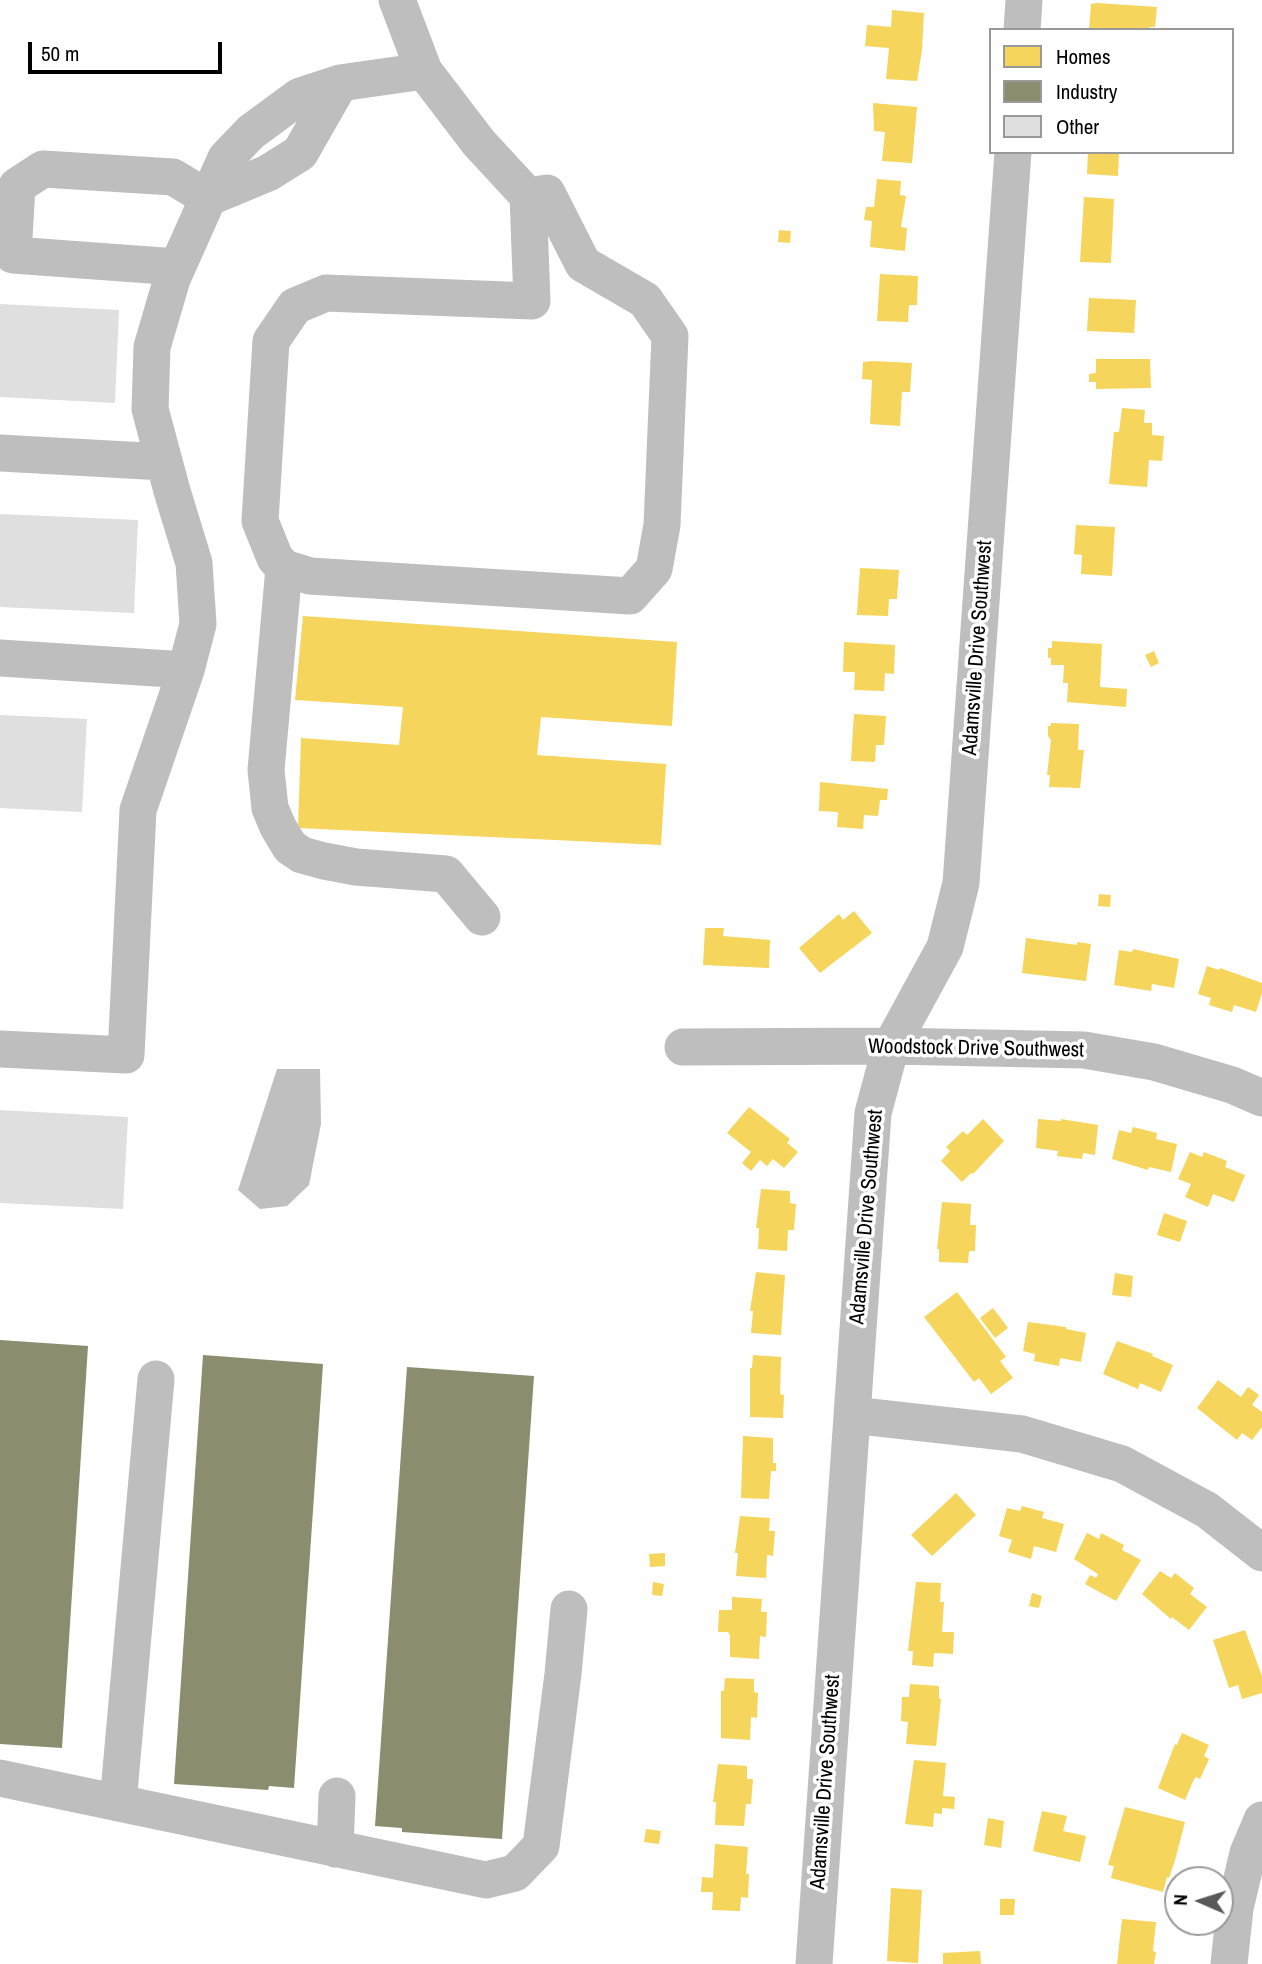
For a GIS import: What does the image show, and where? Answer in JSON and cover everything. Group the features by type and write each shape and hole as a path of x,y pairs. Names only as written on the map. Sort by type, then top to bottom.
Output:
{"street":[{"path":"397,0 424,71 472,132 528,196 532,301 326,293 295,306 271,341 260,521 275,558 284,568 310,576 629,597 654,569 662,525 670,336 645,300 611,297 583,264 547,193 528,196"},
{"path":"1021,28 1024,0"},
{"path":"0,1049 126,1055 138,810 187,670 198,624 194,563 150,409 152,347 177,267 226,158 251,132 300,96 340,83 424,71"},
{"path":"208,198 268,173 300,153 340,83"},
{"path":"251,132 268,173"},
{"name":"Adamsville Drive Southwest","path":"814,1964 873,1113 891,1046 945,947 961,883 1013,154"},
{"path":"177,267 6,255 17,186 43,169 173,177 208,198"},
{"path":"0,453 164,462"},
{"path":"284,568 267,770 271,808 278,827 290,848 324,862 446,874 482,917"},
{"path":"0,658 187,670"},
{"name":"Woodstock Drive Southwest","path":"682,1046 1084,1050 1154,1062 1232,1085 1262,1098"},
{"path":"118,1803 156,1379"},
{"path":"852,1415 1022,1434 1122,1464 1207,1510 1262,1553"},
{"path":"0,1778 486,1880 515,1873 541,1846 569,1609"},
{"path":"335,1849 337,1796"},
{"path":"1229,1964 1235,1908 1248,1853 1262,1820"}],"shaded area":[{"path":"277,1069 320,1069 321,1124 309,1185 287,1206 260,1209 238,1190"}],"building: Homes":[{"path":"1091,4 1157,7 1155,27 1089,28"},
{"path":"892,10 924,13 917,81 886,79 889,48 865,46 867,25 891,27"},
{"path":"873,103 917,107 912,163 882,161 885,132 874,131"},
{"path":"1088,154 1119,154 1118,176 1087,174"},
{"path":"877,179 901,181 900,195 906,196 901,227 907,228 905,251 870,247 872,221 864,220 866,207 874,207"},
{"path":"1084,197 1114,199 1111,263 1080,262"},
{"path":"779,230 791,231 790,243 778,242"},
{"path":"880,274 918,276 917,305 909,305 908,322 877,321"},
{"path":"1089,298 1136,300 1134,333 1087,331"},
{"path":"1096,359 1150,359 1151,388 1096,389 1096,382 1089,382 1089,374 1096,373"},
{"path":"863,362 912,363 910,392 902,392 900,426 870,424 872,380 862,379"},
{"path":"1122,408 1145,410 1144,423 1152,423 1152,435 1164,436 1162,461 1149,460 1147,487 1109,484 1114,432 1119,432"},
{"path":"1076,525 1115,527 1112,576 1081,574 1082,555 1074,554"},
{"path":"860,568 899,570 897,599 889,599 888,616 857,615"},
{"path":"303,616 677,642 672,726 541,717 537,755 666,764 661,845 298,828 301,738 399,745 403,707 295,700"},
{"path":"1052,641 1102,644 1100,687 1127,689 1126,707 1067,702 1068,683 1063,683 1064,665 1051,665 1051,658 1048,658 1048,648 1052,648"},
{"path":"844,642 895,645 894,674 885,673 884,691 854,690 855,672 843,672"},
{"path":"1154,651 1159,663 1151,667 1145,655"},
{"path":"854,714 886,716 884,745 876,745 875,762 851,761"},
{"path":"1051,723 1079,724 1078,750 1084,750 1080,788 1049,787 1050,775 1047,775 1051,740 1048,726 1051,726"},
{"path":"820,782 888,789 887,800 880,800 878,816 864,815 863,829 837,827 838,812 819,811"},
{"path":"1099,894 1111,895 1110,907 1098,906"},
{"path":"854,911 872,933 820,973 799,948 839,914 843,920"},
{"path":"705,928 724,928 723,936 770,940 769,968 703,965"},
{"path":"1026,938 1077,945 1077,942 1091,944 1086,981 1022,973"},
{"path":"1133,949 1179,959 1174,988 1152,984 1151,991 1114,985 1119,950 1132,952"},
{"path":"1207,966 1262,983 1256,1012 1234,1005 1232,1012 1209,1005 1211,998 1198,994"},
{"path":"749,1107 790,1139 787,1143 798,1152 784,1168 773,1159 767,1166 760,1160 751,1171 742,1163 751,1152 727,1133"},
{"path":"983,1119 1004,1141 962,1182 941,1161 950,1151 946,1147 963,1131 967,1135"},
{"path":"1038,1119 1061,1119 1098,1125 1095,1155 1083,1153 1082,1159 1057,1156 1058,1151 1036,1148"},
{"path":"1133,1127 1157,1133 1156,1139 1177,1144 1171,1172 1149,1167 1148,1170 1112,1159 1119,1130 1131,1133"},
{"path":"1190,1152 1202,1157 1204,1152 1227,1161 1225,1167 1245,1175 1234,1202 1213,1194 1208,1207 1185,1197 1191,1184 1178,1179"},
{"path":"761,1189 790,1191 790,1203 796,1204 794,1230 788,1230 787,1251 758,1249 759,1228 756,1228"},
{"path":"942,1202 971,1204 970,1225 976,1225 975,1251 969,1251 968,1263 939,1262 937,1249"},
{"path":"1164,1213 1187,1221 1180,1242 1157,1235"},
{"path":"756,1272 785,1275 781,1335 751,1333 753,1311 750,1311"},
{"path":"1115,1273 1133,1276 1131,1297 1112,1295"},
{"path":"957,1292 1006,1357 1000,1361 1013,1378 991,1394 979,1378 974,1382 924,1317"},
{"path":"993,1308 1008,1328 995,1338 980,1318"},
{"path":"1028,1322 1066,1327 1086,1333 1081,1362 1060,1358 1059,1366 1034,1361 1035,1354 1023,1351"},
{"path":"1117,1341 1153,1354 1152,1356 1173,1365 1161,1392 1140,1383 1138,1389 1103,1374"},
{"path":"753,1355 781,1357 780,1394 784,1395 783,1418 750,1417 750,1368"},
{"path":"1218,1380 1241,1397 1248,1387 1259,1395 1252,1405 1262,1412 1262,1427 1252,1440 1242,1433 1237,1440 1197,1408"},
{"path":"743,1436 773,1438 773,1463 776,1463 776,1471 771,1471 769,1499 741,1498"},
{"path":"956,1493 976,1515 932,1556 911,1535"},
{"path":"1022,1506 1044,1512 1042,1518 1064,1524 1056,1552 1034,1546 1031,1559 1008,1552 1012,1540 999,1536 1007,1508 1020,1511"},
{"path":"740,1516 770,1518 769,1531 775,1531 773,1556 767,1555 766,1578 736,1576 738,1553 735,1553"},
{"path":"1087,1533 1099,1539 1101,1533 1124,1545 1122,1550 1141,1560 1116,1601 1085,1584 1090,1575 1096,1578 1098,1574 1074,1559"},
{"path":"665,1553 665,1566 650,1567 649,1554"},
{"path":"1160,1571 1171,1578 1175,1573 1194,1588 1190,1594 1207,1607 1189,1630 1172,1617 1171,1619 1142,1594"},
{"path":"653,1582 664,1584 662,1596 652,1595"},
{"path":"916,1582 941,1583 940,1602 944,1602 942,1632 954,1632 953,1654 934,1653 933,1667 912,1665 913,1651 908,1651"},
{"path":"1032,1593 1042,1596 1039,1608 1029,1606"},
{"path":"732,1597 762,1599 761,1612 767,1612 766,1637 760,1636 759,1659 730,1657 730,1635 728,1632 718,1632 719,1610 732,1610"},
{"path":"1245,1630 1262,1676 1262,1693 1242,1699 1238,1685 1229,1688 1213,1640"},
{"path":"725,1678 754,1679 754,1692 758,1693 757,1718 751,1717 750,1740 721,1738 721,1691 724,1691"},
{"path":"910,1684 939,1686 941,1699 936,1746 906,1744 908,1722 901,1721 902,1697 909,1697"},
{"path":"1182,1733 1209,1745 1204,1756 1209,1759 1200,1779 1194,1779 1185,1800 1158,1788"},
{"path":"914,1760 946,1763 943,1796 955,1797 954,1809 942,1808 942,1814 934,1813 933,1827 905,1824"},
{"path":"718,1764 747,1766 747,1779 753,1779 751,1804 746,1804 744,1826 715,1825 716,1802 713,1802"},
{"path":"1125,1807 1185,1822 1173,1866 1164,1866 1163,1892 1111,1878 1114,1866 1108,1865"},
{"path":"1042,1811 1067,1816 1063,1831 1086,1836 1080,1862 1033,1851"},
{"path":"988,1818 1004,1821 1001,1848 984,1845"},
{"path":"646,1829 661,1831 659,1844 644,1842"},
{"path":"715,1844 748,1847 748,1898 741,1897 740,1911 712,1910 713,1892 701,1892 702,1877 713,1878"},
{"path":"891,1888 922,1890 918,1963 887,1961"},
{"path":"1000,1899 1015,1899 1014,1915 1000,1915"},
{"path":"1122,1919 1156,1922 1154,1964 1117,1964"},
{"path":"980,1951 981,1964 943,1964 943,1953"}],"building: Industry":[{"path":"0,1340 88,1346 62,1748 0,1744"},
{"path":"203,1355 323,1364 294,1788 269,1786 268,1790 174,1784"},
{"path":"407,1367 534,1376 502,1839 402,1832 402,1828 375,1826"}],"building: Other":[{"path":"0,304 119,310 115,403 0,397"},
{"path":"0,514 138,520 134,613 0,607"},
{"path":"0,715 87,719 82,812 0,808"},
{"path":"0,1110 128,1117 123,1209 0,1203"}]}
